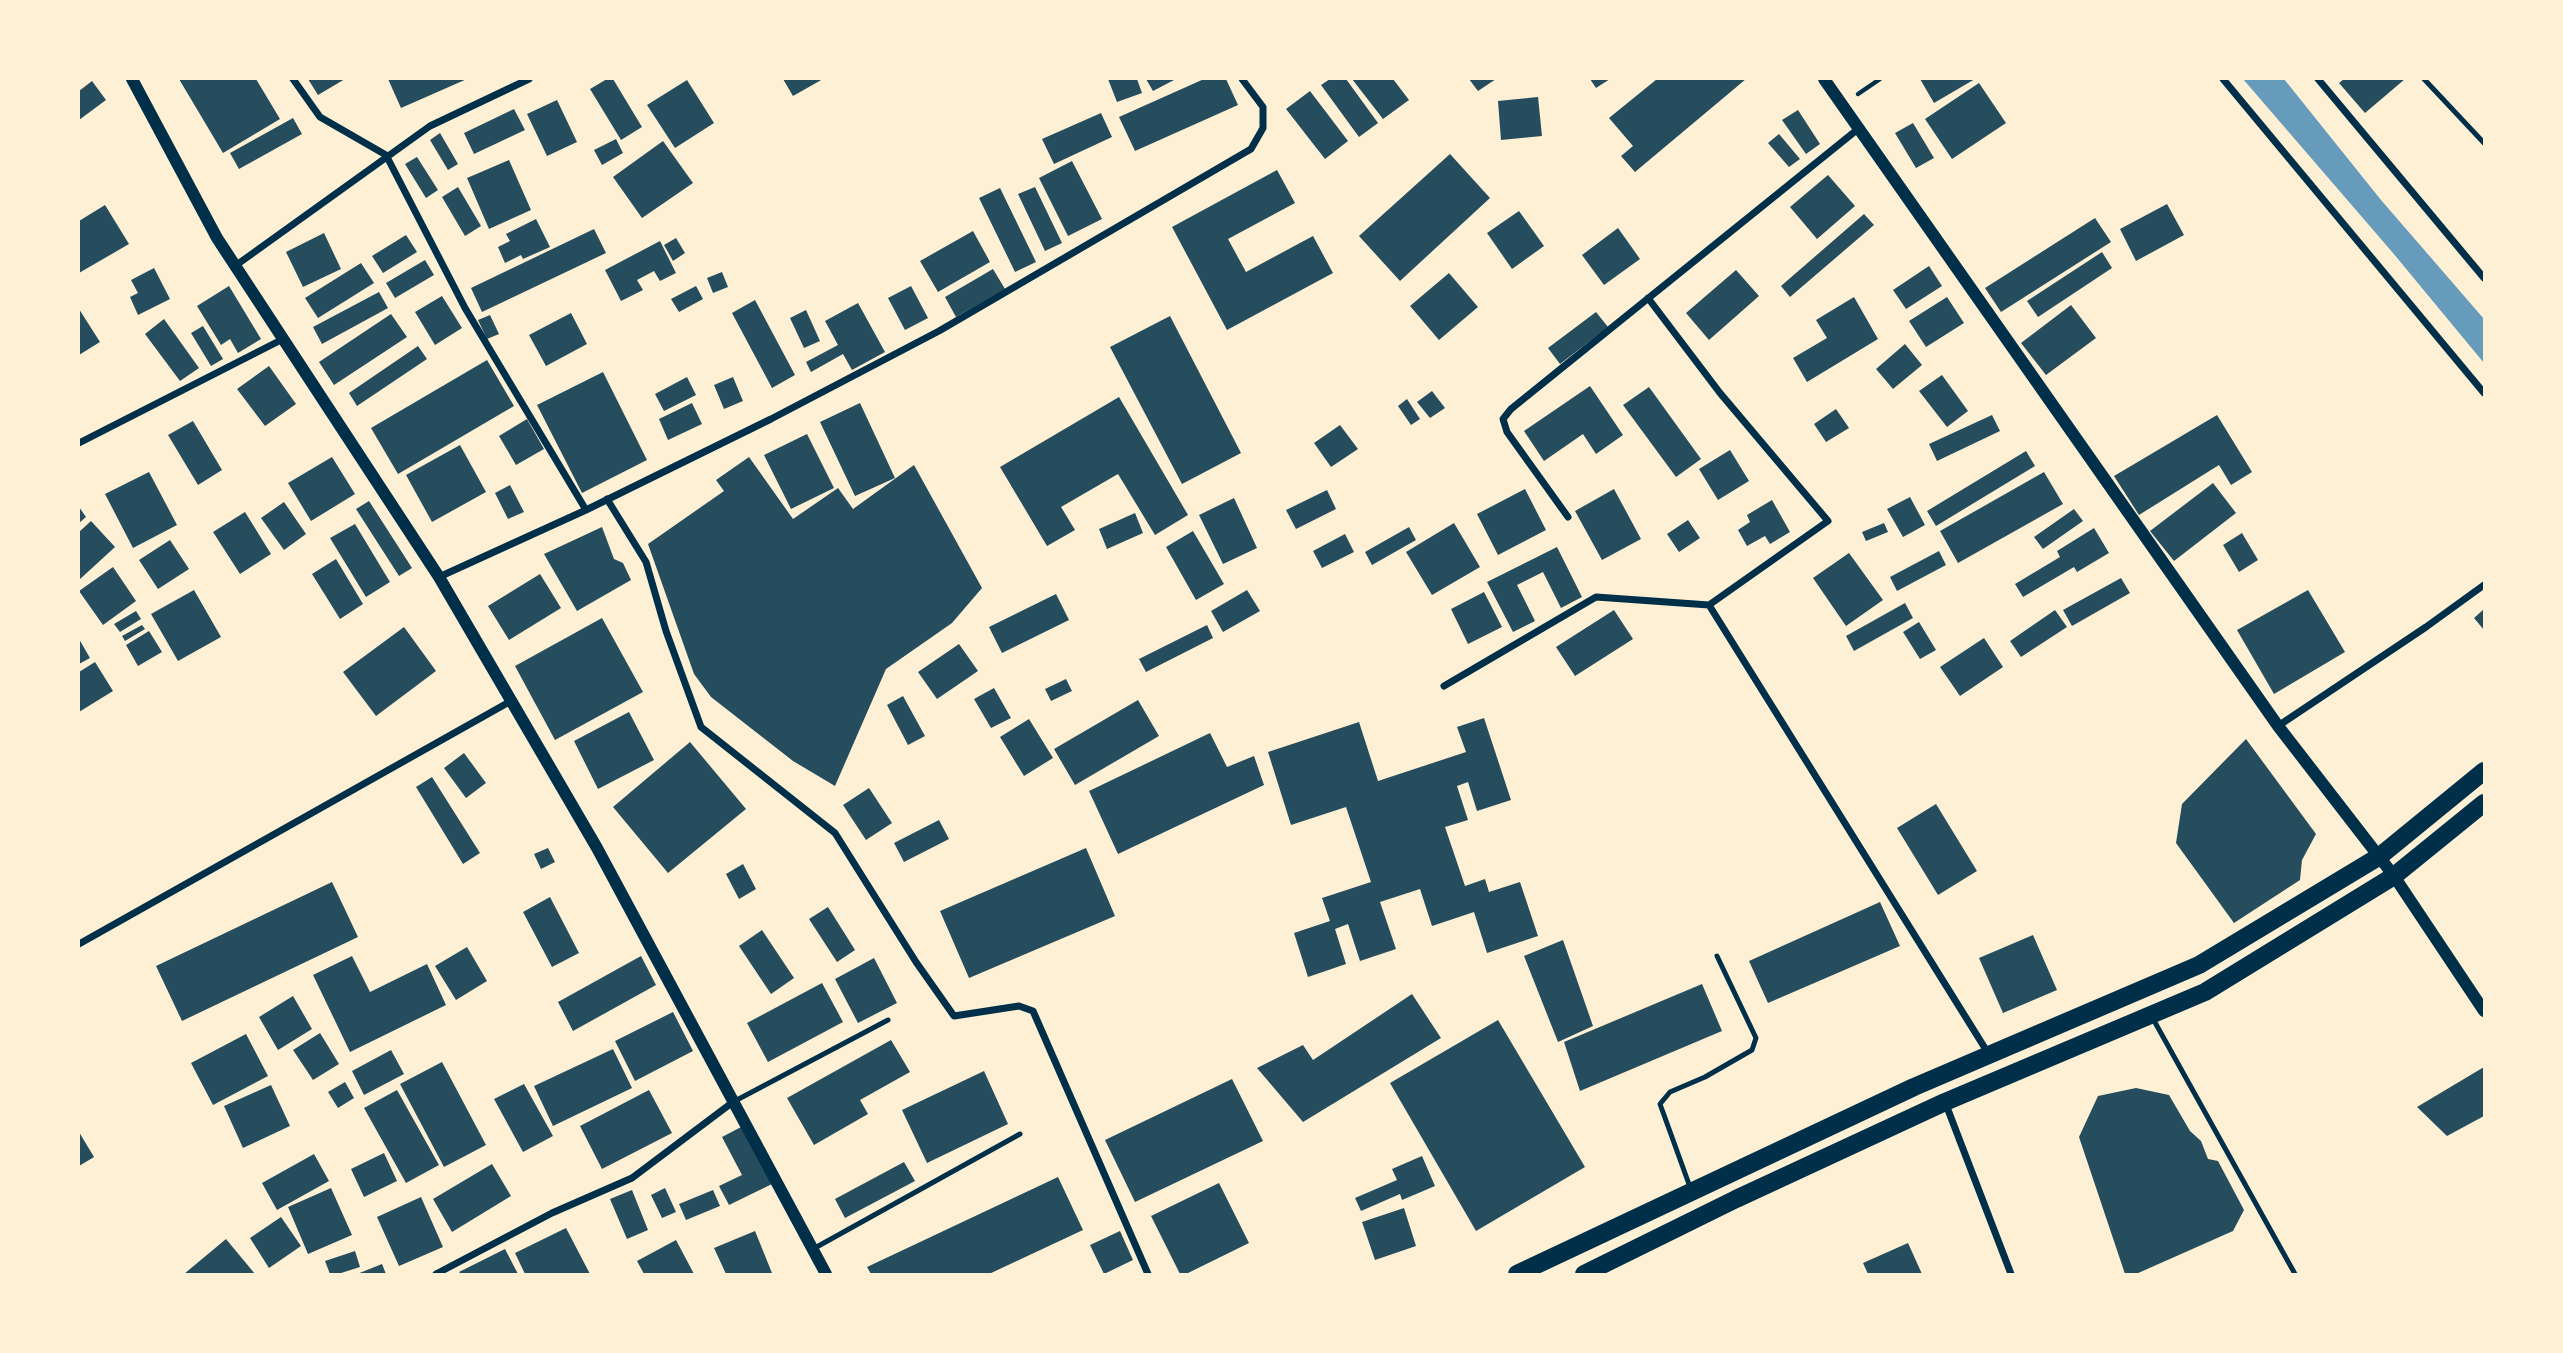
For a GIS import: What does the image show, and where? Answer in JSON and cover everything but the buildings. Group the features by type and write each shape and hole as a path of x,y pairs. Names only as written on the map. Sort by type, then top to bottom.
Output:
{"main road":[{"path":"1517,1274 1914,1087 2199,965 2380,856 2484,771"},
{"path":"1584,1274 1945,1102 2205,992 2394,876 2484,803"}],"street":[{"path":"132,79 217,238 439,577 597,848 826,1274"},
{"path":"293,79 320,117 386,155 465,308 586,510"},
{"path":"235,266 386,155 430,126 529,79"},
{"path":"439,577 586,510 771,419 939,331 1251,149 1263,128 1263,107 1242,79"},
{"path":"1824,79 2278,726 2380,856 2484,1011"},
{"path":"2223,79 2484,393"},
{"path":"2318,79 2484,278"},
{"path":"1568,517 1507,432 1503,419 1511,409 1858,129"},
{"path":"1444,686 1596,597 1709,605 1828,521 1720,393 1648,298"},
{"path":"79,443 283,339"},
{"path":"607,499 646,562 666,631 701,727 835,833 916,962 954,1016 1019,1006 1033,1012 1148,1274"},
{"path":"2278,726 2484,585"},
{"path":"1709,605 1989,1055"},
{"path":"79,944 511,701"},
{"path":"436,1274 552,1213 632,1178 733,1102"},
{"path":"1945,1102 2011,1274"}],"lane":[{"path":"2424,79 2484,143"},
{"path":"1701,1216 1660,1104 1670,1092 1705,1077 1752,1050 1755,1038 1717,956"},
{"path":"2152,1016 2295,1274"},
{"path":"733,1102 888,1020"},
{"path":"813,1249 1020,1134"}],"path":[{"path":"1842,104 1880,79"}],"water":[{"path":"2243,79 2284,79 2381,200 2484,319 2484,363 2393,253"}]}
